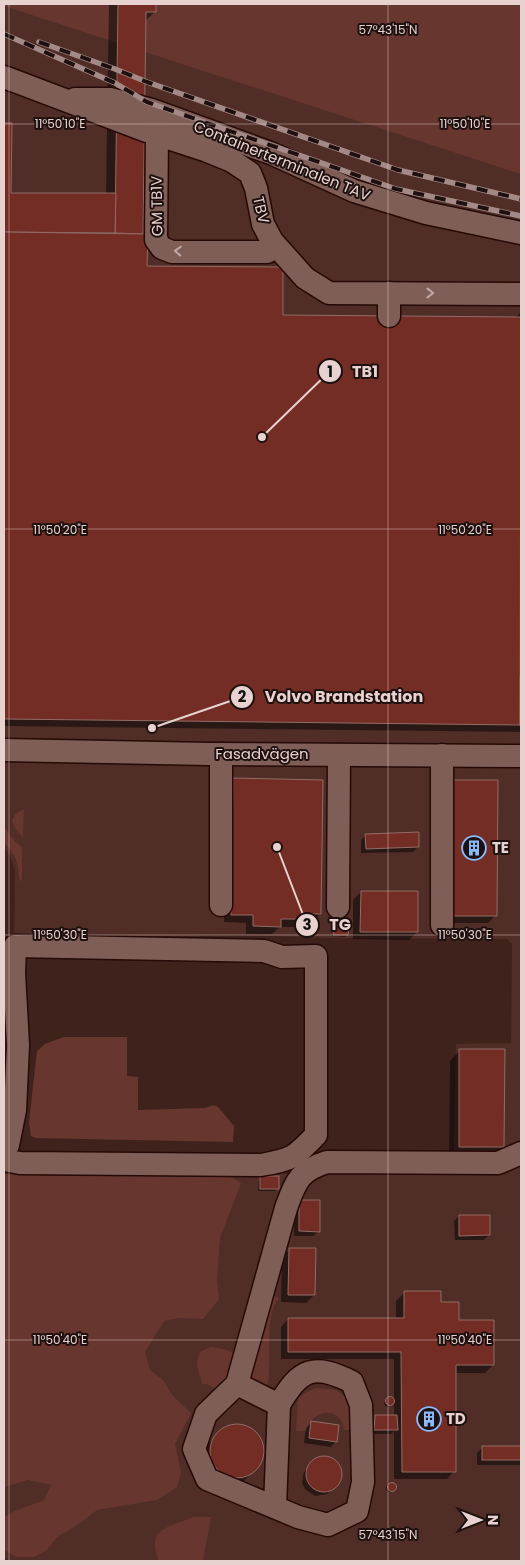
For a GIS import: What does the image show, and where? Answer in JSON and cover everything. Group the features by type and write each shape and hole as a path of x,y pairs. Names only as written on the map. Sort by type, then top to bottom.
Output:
{"street":[{"name":"TBV","path":"4,77 232,161 250,173 256,188 263,224 272,241 305,278 329,293 521,294"},
{"name":"Containerterminalen TAV","path":"43,92 77,99 111,99 152,110 273,154 354,191 426,213 521,233"},
{"name":"GM TB1V","path":"157,134 156,240 162,248 172,252 206,256 233,256 267,252 272,241"},
{"path":"389,293 389,316"},
{"name":"Fasadvägen","path":"4,750 521,756"},
{"path":"221,754 221,905"},
{"path":"338,907 339,755"},
{"path":"442,755 442,924"},
{"path":"4,1150 8,1145 15,1110 18,1045 14,973 15,946 264,950 282,956 316,956 316,1135 300,1152 286,1160 261,1165 20,1163 4,1160"},
{"path":"275,1507 279,1405 288,1389 301,1375 316,1370 333,1372 352,1382 361,1405 363,1482 357,1510 328,1525 298,1517 207,1480 194,1448 206,1414 237,1384 286,1208 296,1183 304,1172 313,1166 327,1162 498,1164 521,1153"},
{"path":"237,1384 279,1405"}],"shaded area":[{"path":"4,4 521,4 521,1561 9,1561 4,1558 4,1169 293,1174 317,1153 321,1152 454,1153 456,1044 511,1043 512,944 507,939 330,938 235,935 97,937 14,935 15,871 10,855 4,848"},
{"path":"4,4 521,4 521,174 4,6"},
{"path":"24,809 23,838 12,821 15,814"},
{"path":"4,826 11,837 22,848 22,882 19,878 16,859 4,843"},
{"path":"4,956 7,959 4,1068"},
{"path":"64,1037 127,1037 127,1076 138,1077 138,1110 205,1108 214,1105 218,1107 234,1126 233,1142 36,1138 31,1136 29,1122 37,1051 45,1044"},
{"path":"4,1174 229,1176 241,1183 220,1238 217,1280 219,1299 203,1319 178,1318 164,1321 145,1352 150,1370 163,1380 173,1396 191,1413 175,1444 181,1473 177,1487 157,1500 97,1510 79,1524 57,1537 47,1550 34,1557 17,1557 4,1550 4,1517 44,1500 51,1485 28,1480 4,1487"},
{"path":"276,1292 275,1297 279,1298 274,1305 270,1326 268,1383 266,1388 255,1390 249,1375 272,1298"},
{"path":"211,1347 230,1352 237,1356 239,1360 219,1391 207,1384 202,1384 198,1368 201,1351"},
{"path":"316,1388 336,1390 351,1401 354,1430 344,1430 342,1422 338,1417 327,1413 315,1417 307,1431 296,1431 298,1399"},
{"path":"193,1517 211,1517 203,1561 159,1561 155,1550 157,1535 168,1527"}],"building":[{"path":"118,4 156,4 156,12 146,12 143,234 115,233"},
{"path":"4,123 12,123 11,193 116,193 115,233 4,232"},
{"path":"4,232 148,234 147,266 283,267 283,315 521,317 520,725 4,719"},
{"path":"521,677 521,725 520,725"},
{"path":"233,778 323,780 321,914 305,914 305,919 281,919 281,927 253,926 253,915 231,915"},
{"name":"TE","path":"451,780 498,780 497,916 451,916"},
{"path":"419,832 419,847 366,849 365,834"},
{"path":"361,891 418,891 418,932 360,932"},
{"path":"334,925 349,926 348,935 333,935"},
{"path":"459,1049 505,1049 504,1147 459,1147"},
{"path":"260,1176 279,1176 279,1189 260,1189"},
{"path":"299,1200 320,1200 320,1232 299,1231"},
{"path":"459,1215 490,1215 490,1235 459,1236"},
{"path":"289,1248 316,1248 315,1295 288,1295"},
{"name":"TD","path":"404,1291 441,1291 441,1302 459,1302 459,1320 494,1320 494,1365 456,1365 456,1472 402,1472 401,1352 288,1352 288,1318 404,1318"},
{"path":"390,1396 395,1401 390,1406 385,1401"},
{"path":"375,1415 397,1415 398,1430 374,1430"},
{"path":"311,1421 339,1425 337,1442 309,1438"},
{"path":"232,1424 242,1424 252,1428 260,1436 264,1451 260,1466 252,1474 242,1478 232,1478 222,1474 214,1466 210,1456 210,1446 214,1436 222,1428"},
{"path":"482,1446 521,1446 521,1460 482,1460"},
{"path":"324,1456 336,1462 342,1474 336,1486 324,1492 312,1486 306,1474 312,1462"},
{"path":"392,1482 397,1487 392,1492 387,1487"}],"railway":[{"path":"4,34 115,83 147,102 396,189 521,216"},
{"path":"39,42 398,170 521,199"}],"place":[{"name":"TB1","path":"262,437"},
{"name":"Volvo Brandstation","path":"152,728"},
{"name":"TG","path":"277,847"},
{"name":"TE","path":"474,848"},
{"name":"TD","path":"429,1419"}]}
